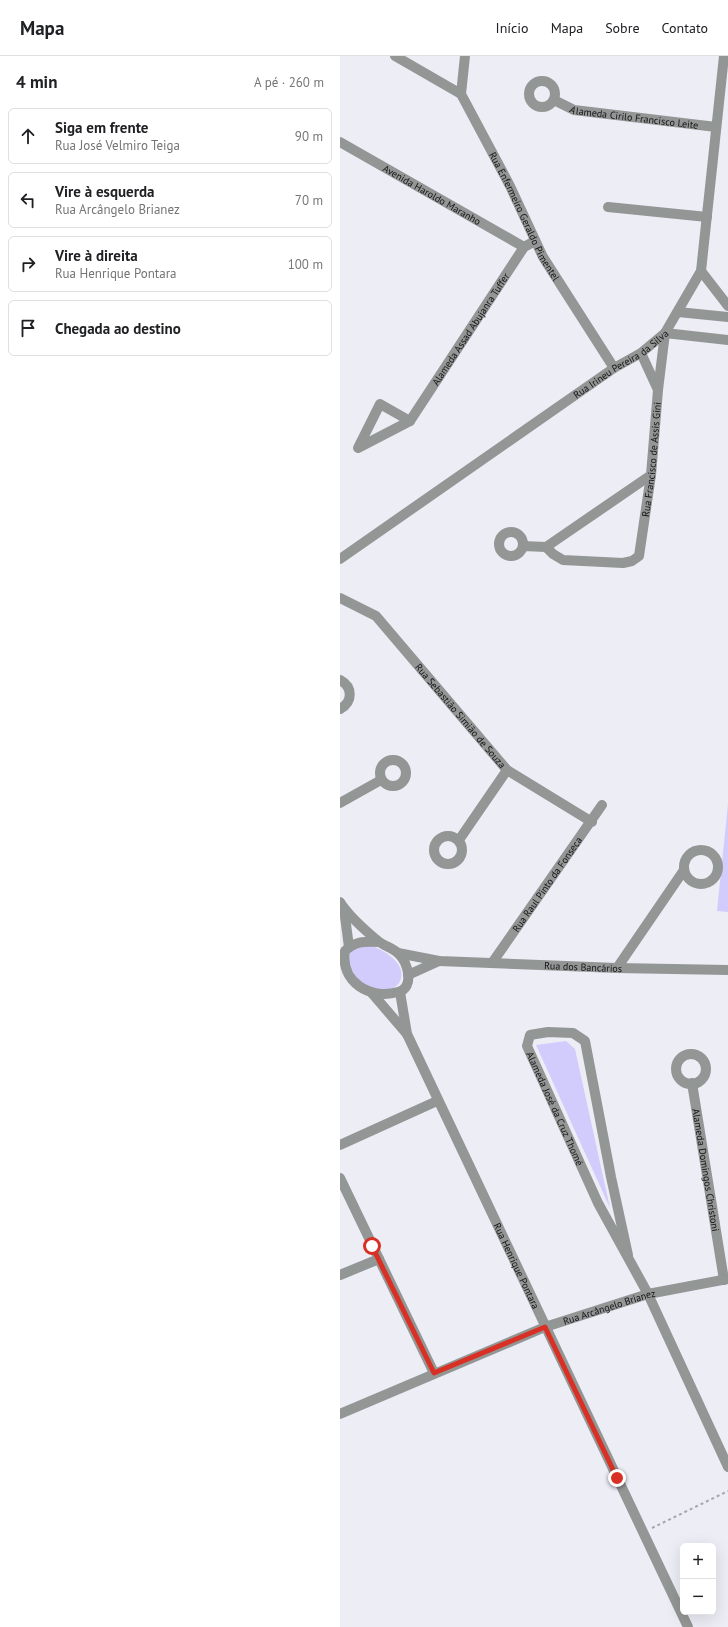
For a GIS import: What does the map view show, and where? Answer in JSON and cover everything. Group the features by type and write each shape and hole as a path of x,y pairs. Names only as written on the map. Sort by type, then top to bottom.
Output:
{"street":[{"path":"394,56 461,94 465,56"},
{"name":"Rua Irineu Pereira da Silva","path":"340,558 614,368 641,353 666,333 701,271 724,56"},
{"name":"Rua Enfermeiro Geraldo Pimentel","path":"461,94 510,186 543,257 614,368"},
{"name":"Alameda Cirilo Francisco Leite","path":"554,100 574,110 716,127"},
{"name":"Avenida Haroldo Maranho","path":"340,142 524,247"},
{"path":"608,207 707,217"},
{"name":"Alameda Assad Abujanra Tuffer","path":"410,420 380,404 358,448 410,420 524,247 535,241"},
{"path":"701,271 728,306"},
{"path":"678,312 728,317"},
{"path":"658,390 666,333 728,340"},
{"name":"Rua Francisco de Assis Gini","path":"546,547 553,554 563,560 623,563 632,561 639,556 642,545 651,475 658,390 641,353"},
{"path":"523,546 546,547 651,475"},
{"name":"Rua Sebastião Simião de Souza","path":"340,598 376,616 507,770 592,822"},
{"path":"340,680 347,686 350,696 346,705 340,709"},
{"path":"459,840 507,770"},
{"path":"340,803 381,780"},
{"name":"Rua Raul Pinto da Fonseca","path":"492,963 592,822 602,805"},
{"path":"617,968 684,870"},
{"path":"342,905 379,942 398,953 404,960 408,975 406,985 400,992 385,994 371,992 345,978 343,959 345,950 342,905"},
{"path":"345,950 355,943 363,941 379,942"},
{"name":"Rua dos Bancários","path":"398,953 439,961 617,968 728,970"},
{"name":"Rua dos Bancários","path":"408,975 439,961"},
{"name":"Rua Henrique Pontara","path":"371,992 407,1034"},
{"name":"Rua Henrique Pontara","path":"400,992 407,1034 437,1101 688,1627"},
{"name":"Alameda José da Cruz Thomé","path":"628,1255 611,1177 585,1041 573,1033 548,1032 530,1035 527,1046 598,1203 628,1255 648,1294 728,1466"},
{"name":"Alameda Domingos Christoni","path":"692,1083 726,1279"},
{"path":"340,1146 437,1101"},
{"path":"340,1178 434,1373"},
{"path":"340,1275 378,1259"},
{"name":"Rua Arcângelo Brianez","path":"340,1414 545,1327 648,1294 726,1279"}],"path":[{"path":"643,1532 728,1491"}],"shaded area":[{"path":"728,804 728,912 717,911"},
{"path":"369,945 387,953 400,968 401,974 399,982 394,988 386,990 375,988 359,981 352,974 349,962 351,950"},
{"path":"566,1041 575,1049 610,1208 536,1045"}],"route":[{"path":"372,1246 434,1373 545,1327 617,1478"}]}
